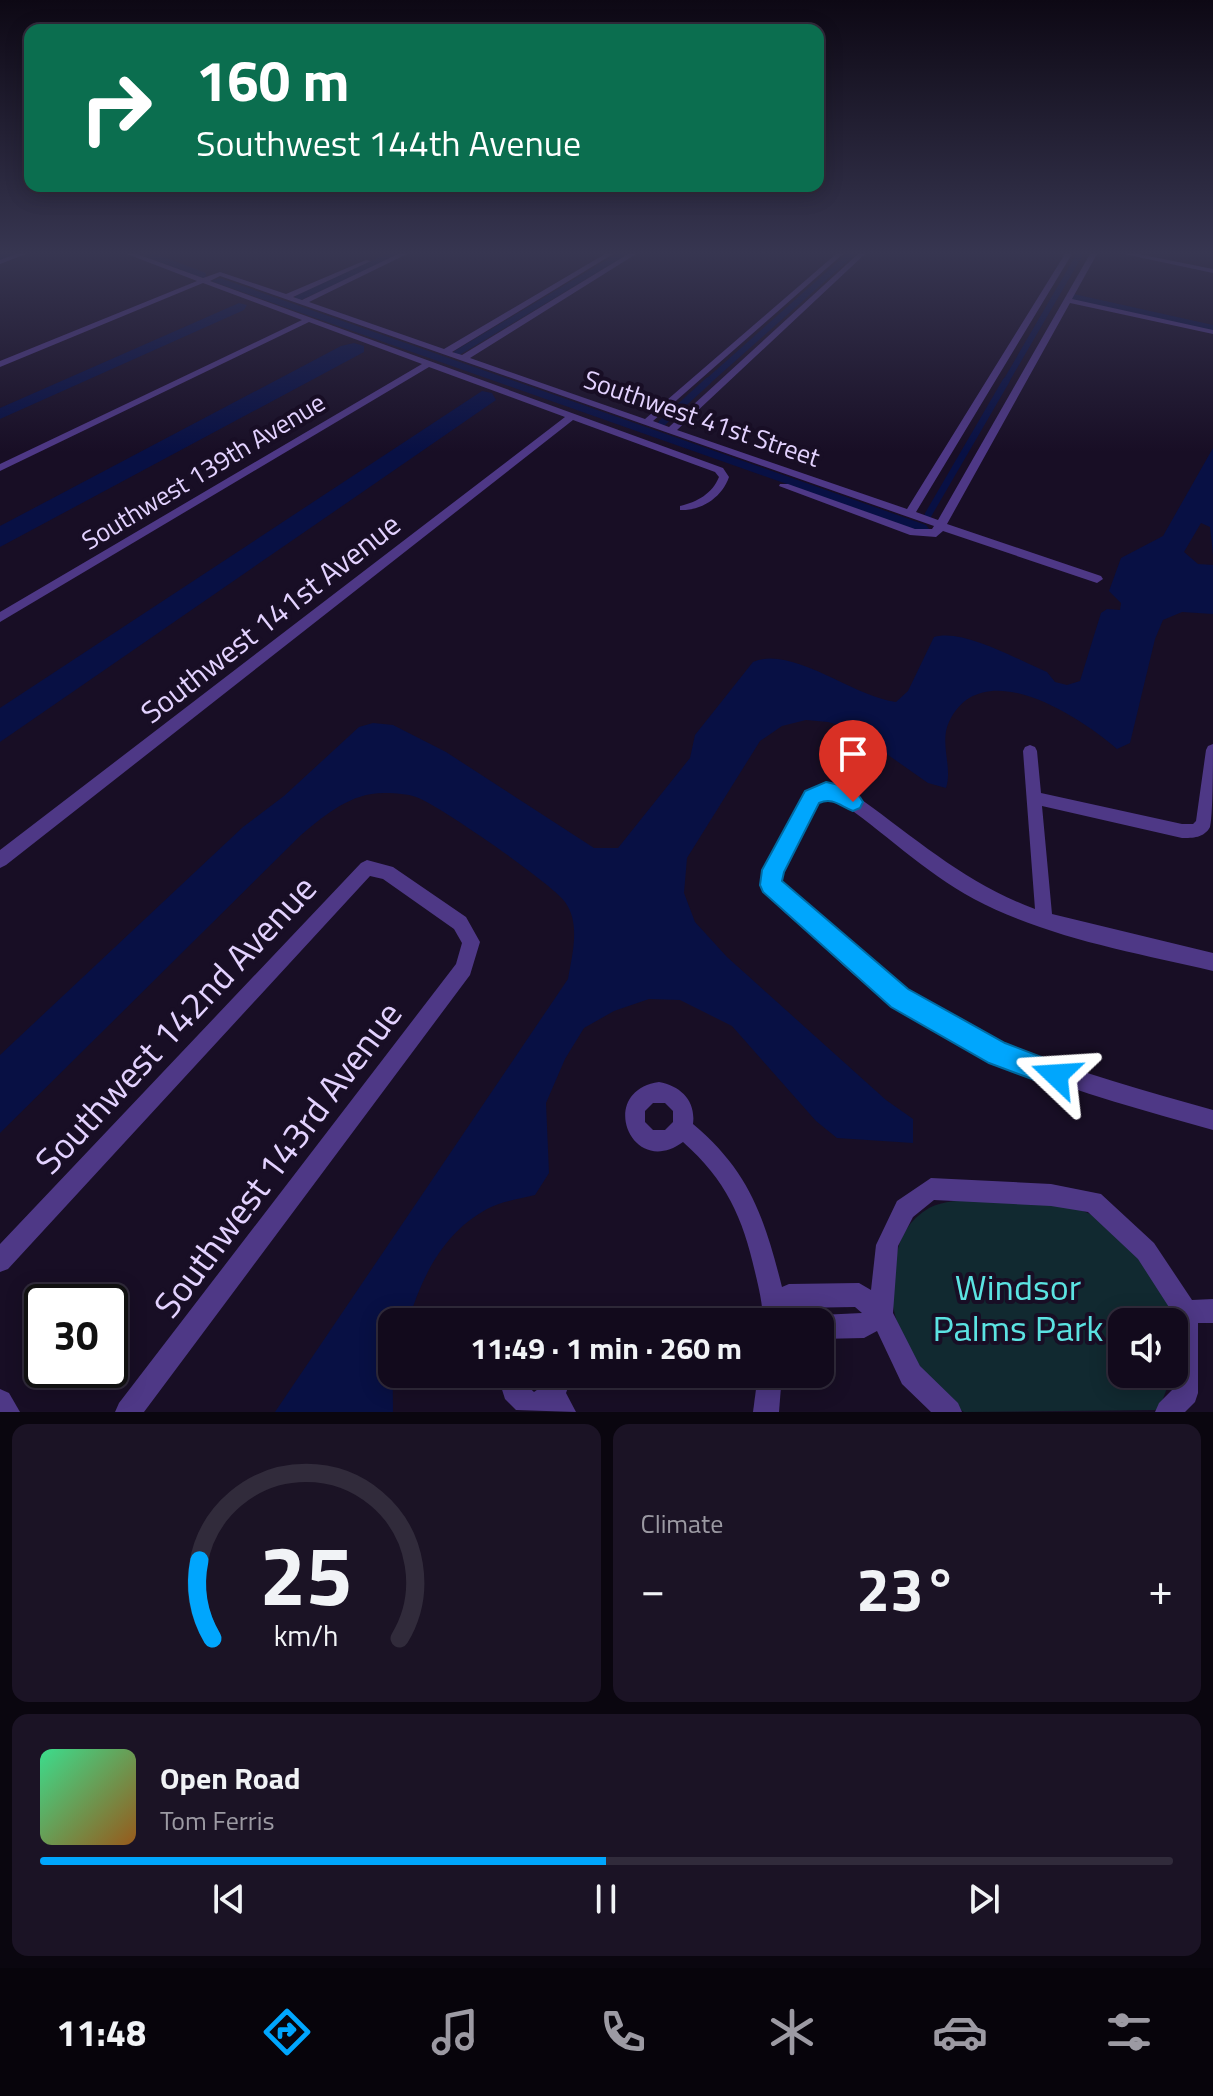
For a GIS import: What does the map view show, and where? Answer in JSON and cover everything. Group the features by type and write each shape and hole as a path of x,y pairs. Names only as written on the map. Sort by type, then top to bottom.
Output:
{"street":[{"path":"0,364 108,320"},
{"path":"0,468 307,320"},
{"path":"311,320 719,470 724,477 723,484 699,506 684,508"},
{"name":"Southwest 41st Street","path":"350,320 1097,579"},
{"path":"444,353 500,320"},
{"path":"462,359 526,320"},
{"path":"647,422 764,320"},
{"path":"670,431 791,320"},
{"path":"910,513 1029,320"},
{"path":"784,486 914,533 931,535 942,526 1056,320"},
{"path":"1158,320 1213,332"},
{"name":"Southwest 139th Avenue","path":"0,618 429,363"},
{"name":"Southwest 141st Avenue","path":"0,860 571,417"},
{"path":"1036,798 1182,831 1196,831 1204,824 1213,750"},
{"path":"1030,751 1044,919"},
{"path":"1213,962 1006,907 976,892 839,793 826,791 812,797 773,870 771,885 900,998 947,1027 998,1054 1056,1075 1213,1120"},
{"name":"Southwest 142nd Avenue","path":"0,1261 367,868 387,872 460,923 471,942"},
{"name":"Southwest 143rd Avenue","path":"128,1412 464,969 471,942"},
{"path":"681,1127 723,1164 747,1206 760,1241 776,1308"},
{"path":"834,1327 864,1326 881,1314 887,1245 905,1209 931,1189 1051,1195 1093,1202 1146,1251 1183,1308"},
{"path":"784,1308 789,1296 859,1295 881,1314 911,1375 949,1412"},
{"path":"1188,1312 1213,1311"},
{"path":"513,1388 527,1403 536,1405 559,1393"},
{"path":"766,1412 769,1388"},
{"path":"1168,1412 1186,1393 1186,1388"},
{"path":"0,1402 7,1412"}],"green space":[{"name":"Windsor Palms Park","path":"1009,1200 1071,1206 1095,1216 1127,1241 1168,1297 1170,1308 1108,1308 1108,1388 1167,1388 1159,1410 964,1412 937,1390 905,1341 893,1306 891,1289 898,1250 911,1223 929,1208 958,1201"}],"shaded area":[{"path":"201,320 222,320 0,419 0,408"},
{"path":"321,320 340,320 926,525 930,530 917,530"},
{"path":"354,343 364,346 364,352 0,547 0,526 341,346"},
{"path":"482,391 492,393 496,400 0,742 0,708"},
{"path":"1213,448 1213,555 1210,527 1201,523 1184,552 1198,564 1213,565 1213,614 1182,612 1163,620 1155,639 1130,743 1117,749 1080,721 1032,697 1007,691 984,692 964,702 949,722 945,738 946,788 928,783 851,729 806,720 782,726 760,741 687,858 684,893 695,922 727,957 886,1100 913,1119 913,1143 837,1138 816,1121 732,1026 680,1000 649,999 614,1011 584,1028 565,1059 546,1103 549,1173 535,1195 492,1206 458,1230 436,1257 413,1308 378,1308 378,1388 393,1388 393,1412 275,1412 568,979 574,940 570,911 565,902 540,879 494,845 428,803 409,795 386,793 362,796 330,812 301,835 0,1133 0,1055 243,827 284,796 359,727 373,723 393,725 446,752 594,848 618,848 690,758 695,735 753,662 786,660 896,702 908,691 934,637 946,635 975,641 1006,653 1047,672 1055,682 1067,685 1080,681 1101,613 1107,609 1120,610 1121,603 1109,591 1121,558 1163,536"}],"waterway":[{"path":"457,353 512,320"},
{"path":"706,383 777,320"},
{"path":"1005,383 1042,320"},
{"path":"1176,320 1213,328"},
{"path":"662,423 708,381"},
{"path":"928,515 1006,381"}],"route":[{"path":"853,802 839,793 826,791 812,797 773,870 771,885 900,998 998,1054 1056,1075"}]}
